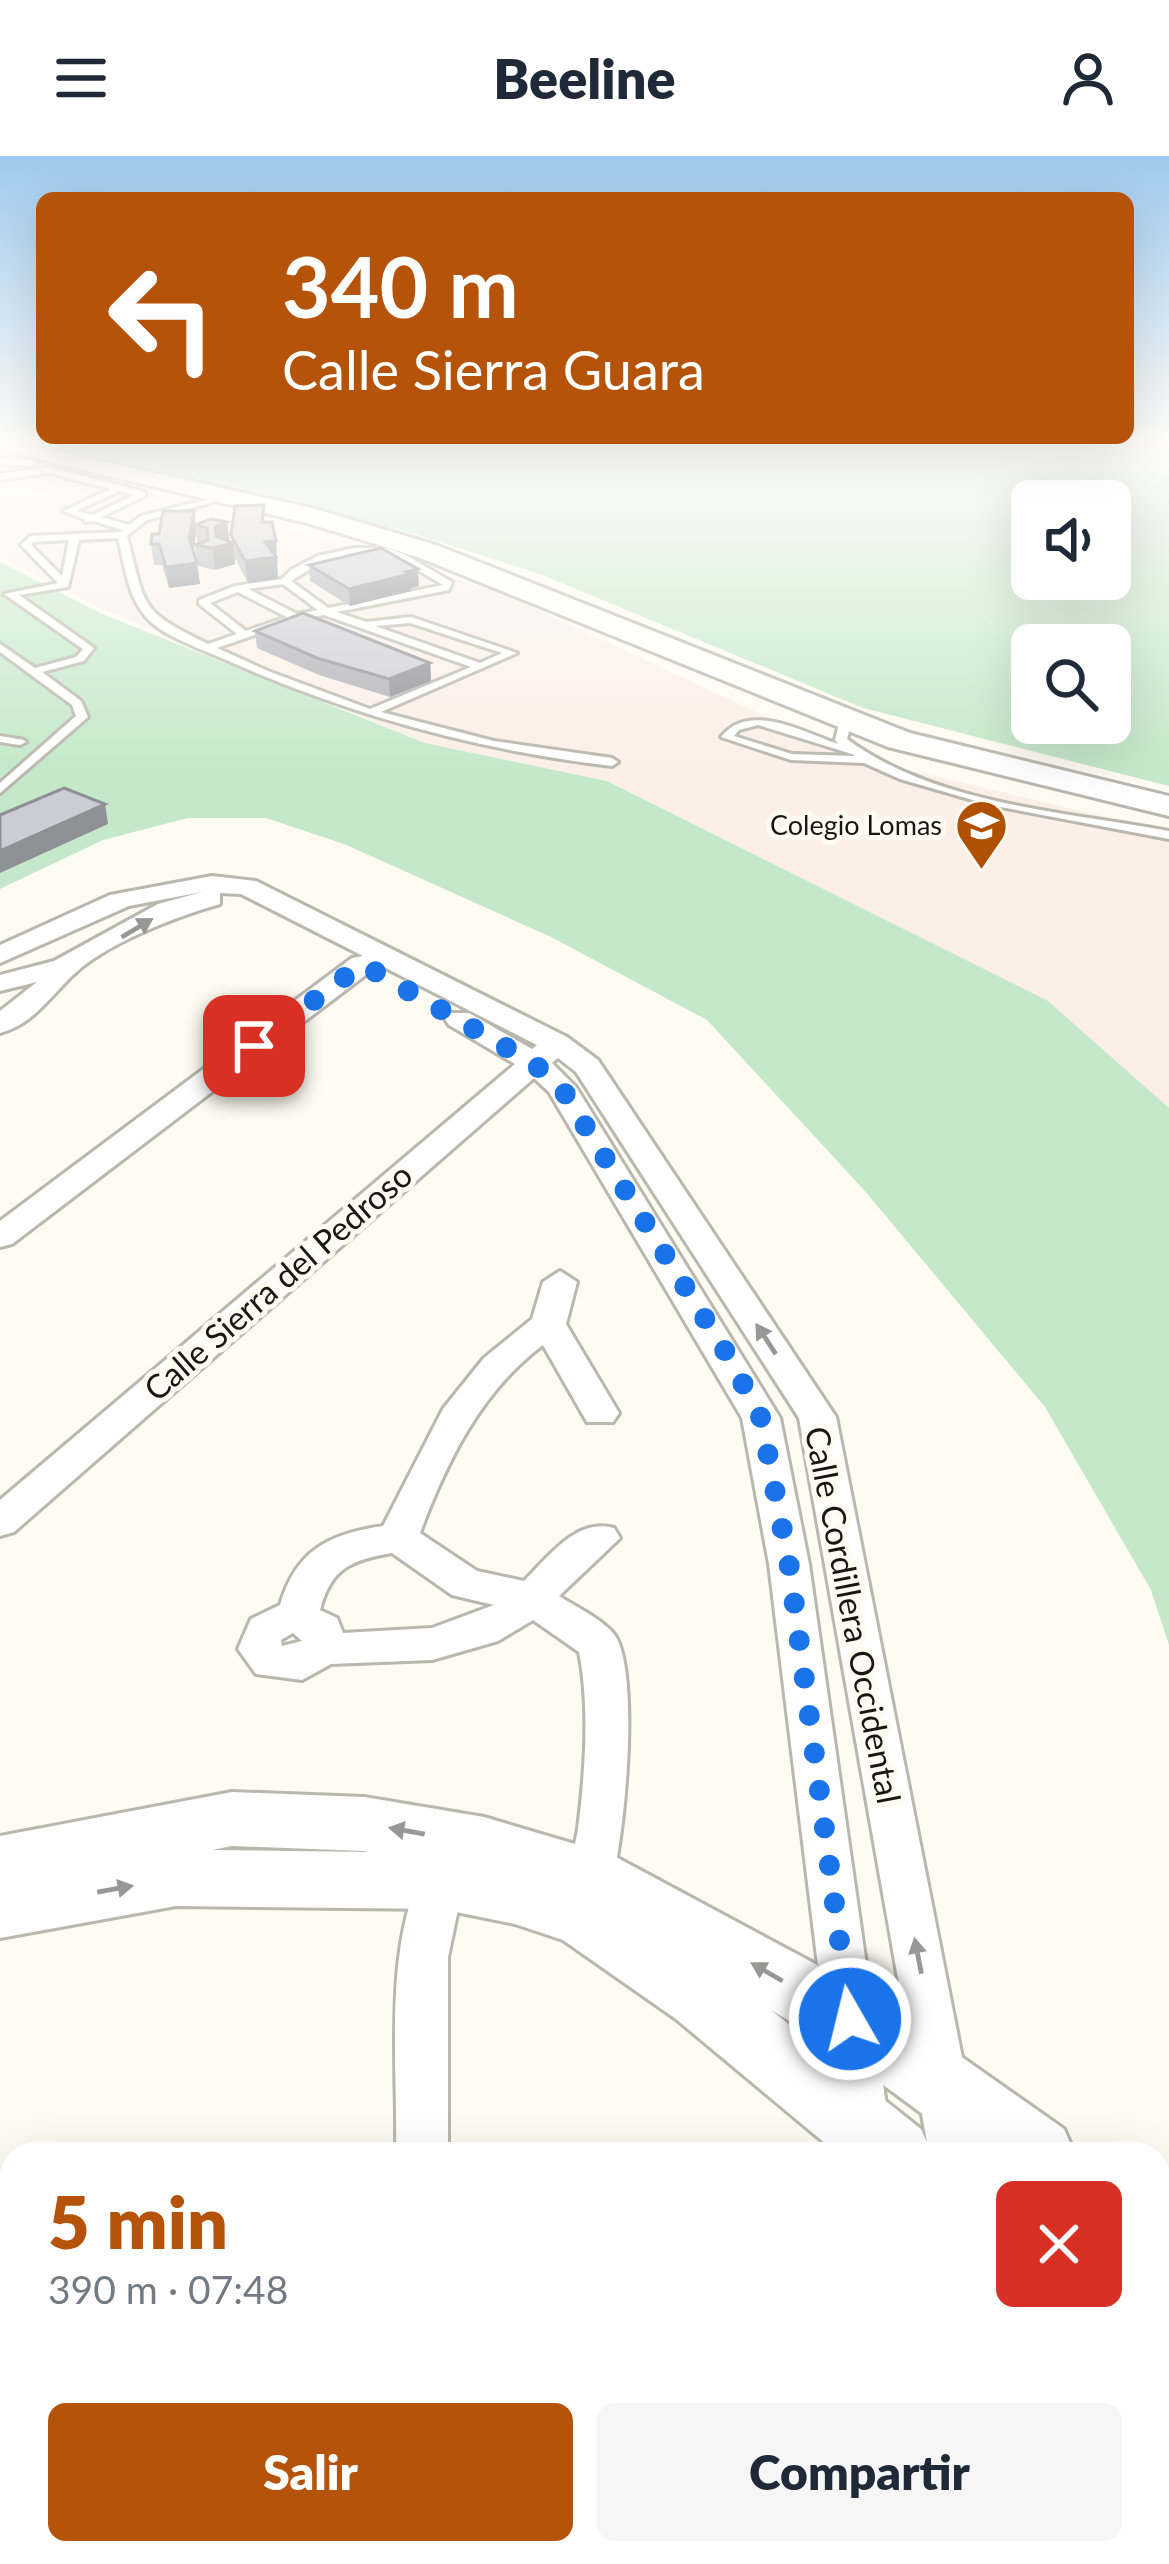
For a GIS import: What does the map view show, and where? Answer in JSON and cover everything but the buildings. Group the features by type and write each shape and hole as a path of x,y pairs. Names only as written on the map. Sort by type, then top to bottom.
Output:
{"main road":[{"path":"418,550 491,574 846,720 988,766 1169,806"},
{"path":"0,1864 232,1819 364,1824 484,1845 850,2019 1022,2142"},
{"path":"0,1910 176,1878 441,1881 515,1895 586,1897 870,2142"}],"street":[{"name":"Calle Cordillera Occidental","path":"0,955 150,888 196,881 232,884 248,887 545,1053 761,1418 789,1564 850,2019 874,2142"},
{"name":"Calle Cordillera Occidental","path":"0,983 64,967 167,910 215,897 240,902 545,1053 587,1066 817,1417 954,2142"},
{"path":"0,1237 362,964"},
{"path":"0,1024 38,999 64,967"},
{"name":"Calle Sierra del Pedroso","path":"0,1522 545,1053"},
{"path":"398,1538 412,1500 474,1390 511,1348 548,1324 560,1282"},
{"path":"548,1324 600,1413"},
{"path":"761,1418 817,1417"},
{"path":"586,1897 602,1828 602,1662 598,1644 532,1598 466,1585 398,1538 345,1546 322,1557 308,1575 310,1632 394,1651 441,1644 502,1621 532,1598 568,1556 600,1538"},
{"path":"422,2142 424,1958 441,1881"}],"lane":[{"path":"32,550 65,585"},
{"path":"65,585 72,550"},
{"path":"129,550 139,601 156,622 208,648 431,733 612,762"},
{"path":"244,635 202,602 238,588 285,581 299,564 370,550"},
{"path":"208,648 296,617 446,589 448,584 396,553 375,550"},
{"path":"285,581 327,612 479,667"},
{"path":"6,594 65,585"},
{"path":"238,588 296,617"},
{"path":"6,594 88,648 80,658 35,670"},
{"path":"360,624 411,620 512,653 370,713"},
{"path":"0,646 76,703 82,717 0,789"},
{"path":"846,720 841,740 856,756"},
{"path":"856,756 791,757 728,737 728,731 760,722 856,756 904,779 1169,835"},
{"path":"0,739 20,742"}],"shaded area":[{"path":"0,550 360,550 503,593 756,712 905,769 1169,832 1169,1109 1048,1001 608,781 425,743 107,611 0,557"}],"green space":[{"path":"466,550 1011,550 1011,600 1131,600 1131,550 1169,550 1169,786 863,708 540,574"},
{"path":"0,562 100,613 425,743 607,781 1048,1001 1169,1108 1169,1645 1151,1590 1045,1407 864,1190 707,1020 551,937 344,844 266,818 188,818 103,840 0,889"}],"place":[{"name":"Colegio Lomas","path":"981,872"}],"route":[{"path":"254,1046 362,964 533,1063 561,1087 730,1359 761,1418 789,1564 850,2019"}]}
